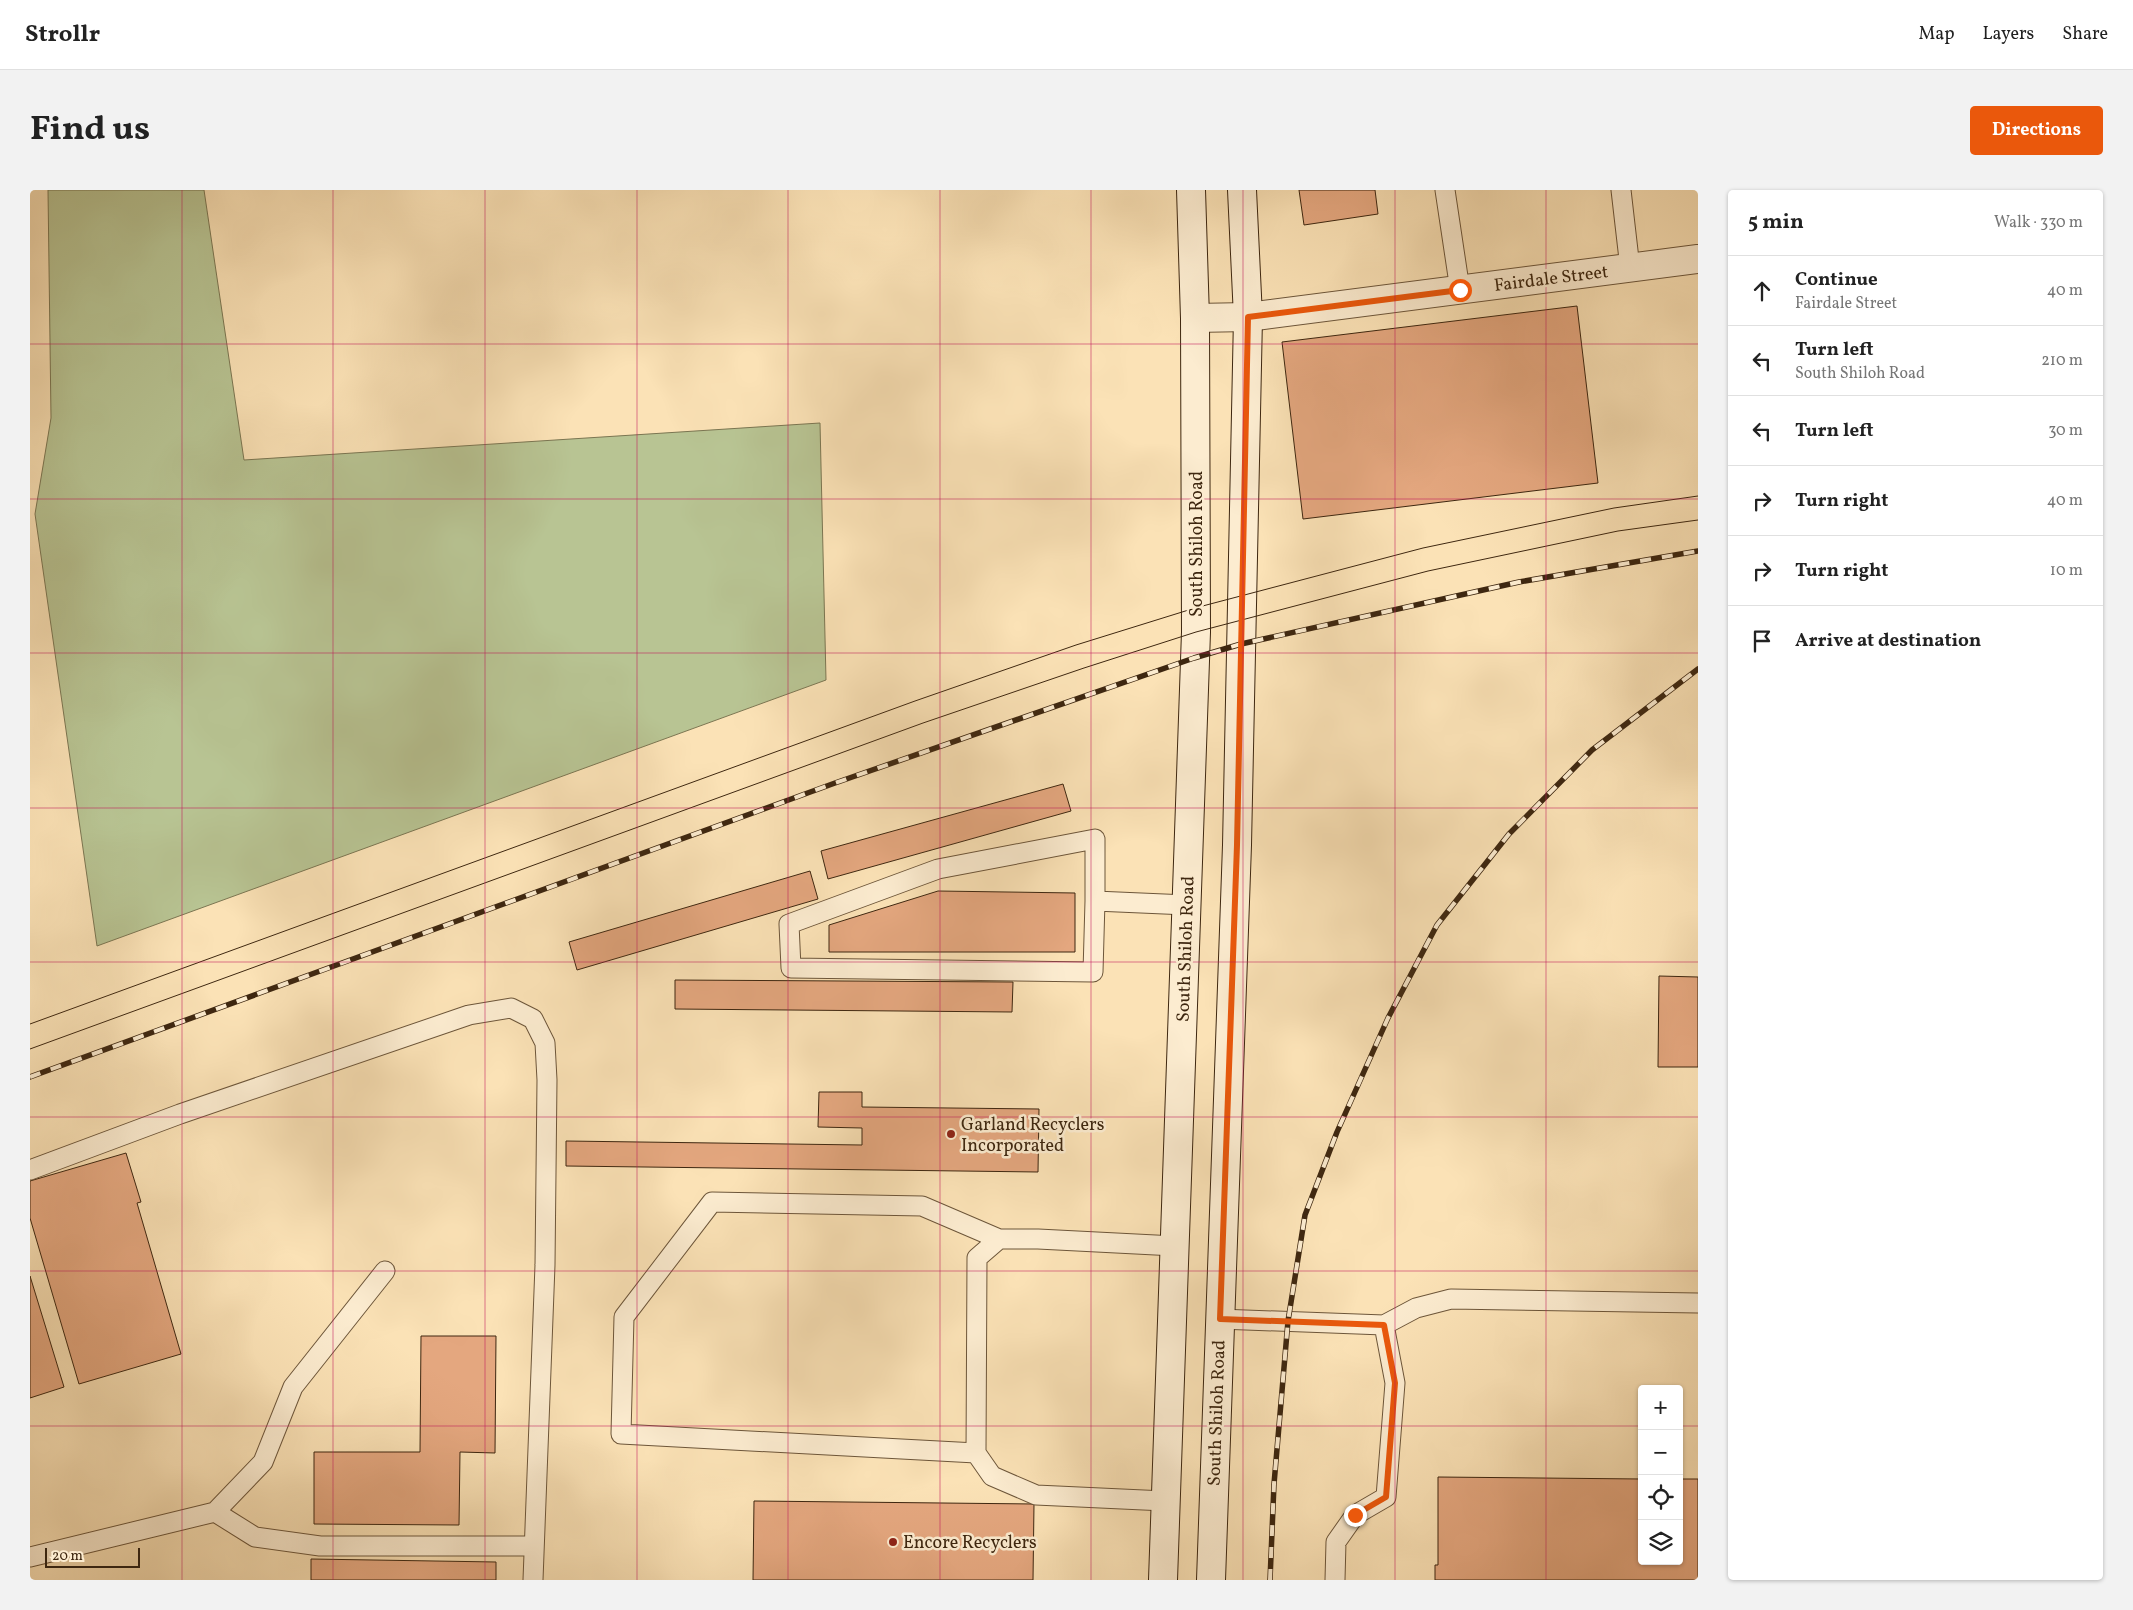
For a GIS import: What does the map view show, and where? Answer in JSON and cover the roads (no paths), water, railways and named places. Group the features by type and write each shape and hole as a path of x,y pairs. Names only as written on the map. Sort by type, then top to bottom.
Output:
{"main road":[{"name":"South Shiloh Road","path":"1163,1580 1196,632 1195,318 1192,190"},
{"name":"South Shiloh Road","path":"1210,1580 1237,845 1248,317 1242,190"},
{"name":"Fairdale Street","path":"1195,318 1248,317 1698,259"}],"lane":[{"path":"1445,190 1460,290"},
{"path":"1620,190 1630,268"},
{"path":"1095,839 1095,901 1093,972 791,968 789,924 938,870 1095,839"},
{"path":"1095,901 1187,905"},
{"path":"30,1170 180,1114 469,1015 511,1008 533,1019 545,1043 547,1080 545,1265 533,1580"},
{"path":"976,1453 621,1434 624,1317 712,1202 922,1206 999,1239 1038,1239 1175,1246"},
{"path":"999,1239 977,1258 976,1453 992,1476 1036,1495 1165,1501"},
{"path":"30,1557 215,1512 263,1462 293,1387 386,1271"},
{"path":"1220,1319 1384,1325 1416,1308 1451,1299 1698,1303"},
{"path":"1334,1580 1336,1542 1355,1515 1386,1497 1395,1383 1384,1325"},
{"path":"215,1512 255,1537 320,1546 534,1546"}],"tram line":[{"path":"30,1024 915,701 1076,645 1195,608 1423,548 1614,508 1698,496"},
{"path":"30,1049 923,723 1196,632 1428,571 1618,531 1698,520"}],"railway":[{"path":"30,1077 835,783 1194,658 1241,644 1519,582 1698,551"},
{"path":"1270,1580 1274,1484 1288,1321 1305,1215 1337,1132 1388,1018 1437,925 1509,834 1592,750 1698,669"}],"place":[{"name":"Garland Recyclers Incorporated","path":"951,1134"},
{"name":"Encore Recyclers","path":"893,1542"}]}
